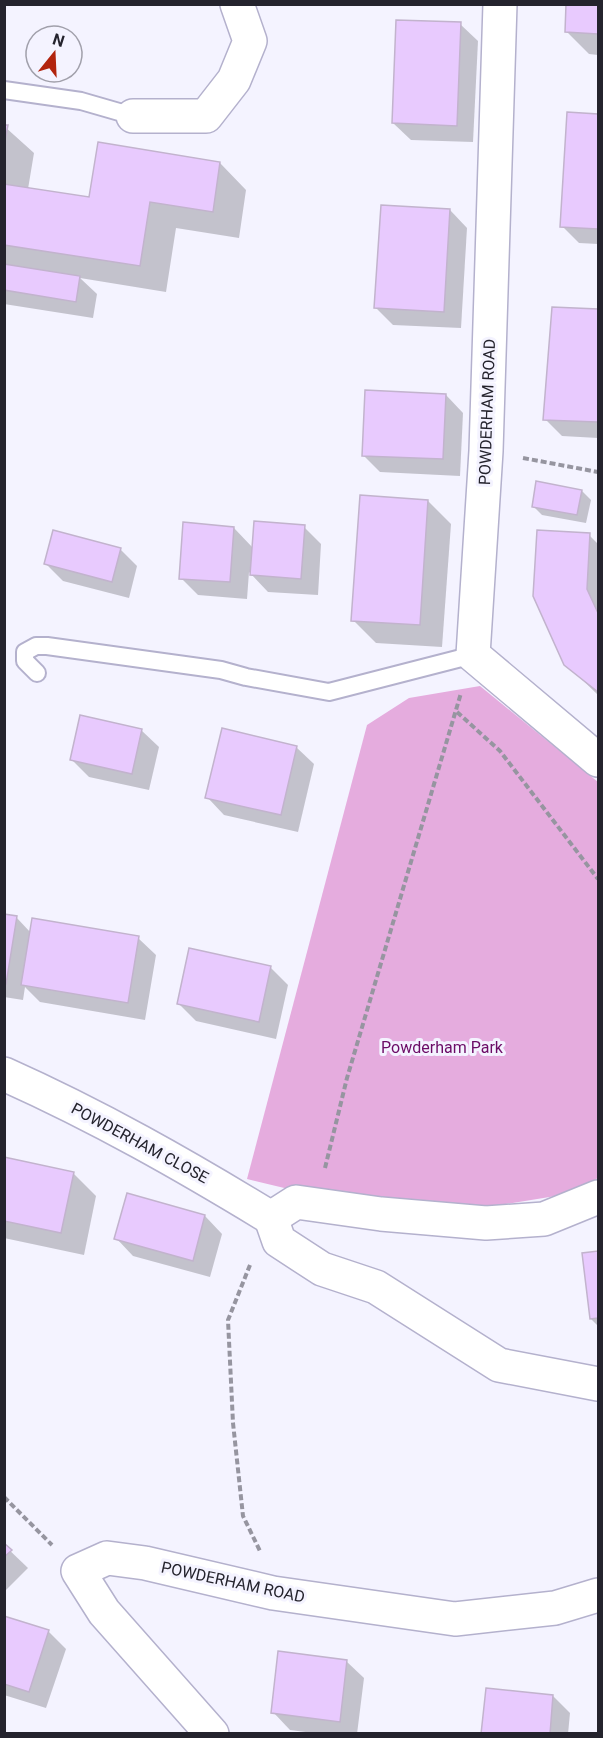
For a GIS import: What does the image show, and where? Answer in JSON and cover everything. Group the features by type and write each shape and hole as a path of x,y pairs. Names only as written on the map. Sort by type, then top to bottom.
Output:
{"street":[{"path":"133,116 206,116 234,80 250,41 237,4"},
{"name":"POWDERHAM ROAD","path":"468,670 486,451 500,4"},
{"path":"468,670 598,760"},
{"name":"POWDERHAM CLOSE","path":"4,1074 106,1122 272,1218"},
{"path":"598,1197 544,1219 486,1223 381,1214 296,1202 272,1218 279,1241 322,1269 376,1287 499,1365 598,1384"},
{"name":"POWDERHAM ROAD","path":"78,1571 107,1558 145,1563 273,1593 455,1619 555,1608 598,1595"},
{"path":"78,1571 104,1612 212,1734"}],"lane":[{"path":"4,90 81,101 133,116"},
{"path":"37,673 25,661 26,652 36,646 221,670 246,677 329,692 468,670"}],"path":[{"path":"486,451 598,472"},
{"path":"323,1176 347,1078 468,670"},
{"path":"457,712 500,752 598,879"},
{"path":"254,1257 228,1320 233,1424 243,1516 271,1572 273,1593"},
{"path":"4,1497 78,1571"}],"green space":[{"name":"Powderham Park","path":"480,686 598,782 598,1178 568,1194 487,1207 301,1192 247,1179 367,725 409,698"}],"building":[{"path":"566,4 598,4 598,34 565,32"},
{"path":"396,20 461,22 457,126 392,123"},
{"path":"567,112 598,114 598,229 560,227"},
{"path":"4,125 8,125 4,146"},
{"path":"98,142 220,162 213,212 150,202 140,266 4,245 4,184 89,197"},
{"path":"381,205 450,209 444,312 374,308"},
{"path":"4,264 80,276 76,302 4,290"},
{"path":"552,307 598,309 598,422 543,420"},
{"path":"365,390 446,394 443,459 362,456"},
{"path":"536,481 582,490 577,515 532,507"},
{"path":"360,495 428,500 420,625 351,621"},
{"path":"254,521 305,525 301,579 250,575"},
{"path":"183,522 234,527 230,582 179,579"},
{"path":"53,530 121,548 112,582 44,564"},
{"path":"537,530 590,533 587,589 598,613 598,692 564,665 533,596"},
{"path":"80,715 142,729 132,774 70,760"},
{"path":"222,728 297,746 281,815 205,798"},
{"path":"4,914 17,916 6,984 4,984"},
{"path":"32,918 139,936 128,1003 21,985"},
{"path":"189,948 271,966 259,1022 177,1004"},
{"path":"4,1157 74,1172 61,1233 4,1221"},
{"path":"127,1193 205,1215 193,1261 114,1239"},
{"path":"598,1251 598,1318 590,1319 582,1253"},
{"path":"4,1543 12,1550 4,1557"},
{"path":"4,1616 49,1630 29,1692 4,1684"},
{"path":"278,1651 347,1660 340,1722 271,1713"},
{"path":"486,1688 553,1695 550,1734 481,1734"}]}
